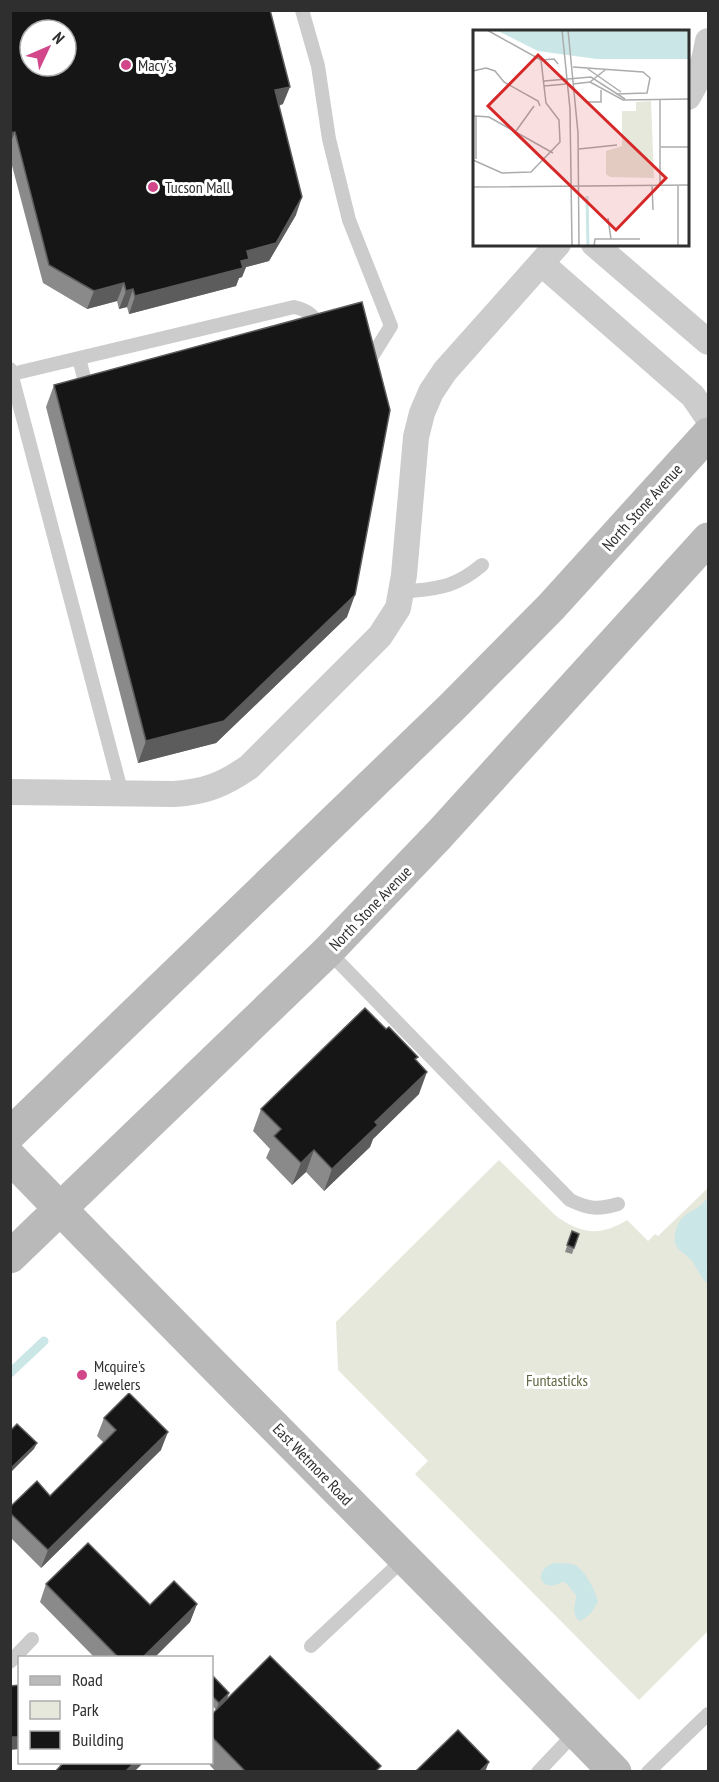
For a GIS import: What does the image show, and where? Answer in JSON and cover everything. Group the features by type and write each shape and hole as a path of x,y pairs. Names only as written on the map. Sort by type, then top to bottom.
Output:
{"main road":[{"name":"North Stone Avenue","path":"10,1134 452,707 551,607 708,434"},
{"name":"North Stone Avenue","path":"10,1257 328,951 434,841 708,539"},
{"name":"East Wetmore Road","path":"10,1157 615,1772"}],"street":[{"path":"689,94 695,86 708,52"},
{"path":"10,792 174,794 211,789 249,768 380,636 398,608 402,592 416,437 422,413 431,392 445,371 556,246"},
{"path":"596,246 708,342"},
{"path":"541,263 693,396 708,418"}],"lane":[{"path":"302,10 318,66 329,140 349,220 391,326 365,367"},
{"path":"122,794 11,372 154,345 233,327 294,307 305,309 316,318 320,329"},
{"path":"79,358 89,396"},
{"path":"402,592 449,586 482,565"},
{"path":"328,951 570,1200 585,1207 601,1209 618,1204"},
{"path":"311,1646 405,1558"},
{"path":"10,1662 32,1639"},
{"path":"648,1772 708,1714"},
{"path":"538,1772 576,1732"}],"green space":[{"name":"Funtasticks","path":"499,1160 555,1215 573,1226 599,1231 627,1220 648,1241 655,1234 658,1236 708,1188 708,1631 639,1700 415,1474 428,1461 338,1370 336,1322"}],"water":[{"path":"708,1196 708,1266 706,1270 708,1284 692,1261 678,1248 675,1243 675,1234 681,1219 704,1202"},
{"path":"555,1563 575,1565 586,1576 595,1591 598,1601 589,1615 580,1621 574,1612 576,1595 566,1583 549,1585 542,1580 543,1570"}],"building":[{"name":"Tucson Mall","path":"10,10 270,10 290,87 275,90 302,197 276,243 247,251 249,259 241,261 243,268 135,296 133,289 126,291 124,283 94,291 49,265 15,132 10,133"},
{"path":"362,302 390,410 355,595 224,721 146,741 54,385"},
{"path":"365,1008 386,1029 389,1027 418,1057 415,1059 427,1072 375,1122 378,1125 332,1169 314,1150 301,1163 274,1136 281,1129 261,1109"},
{"path":"572,1231 579,1234 574,1248 567,1245"},
{"path":"129,1393 168,1432 48,1550 10,1513 10,1507 37,1481 50,1496 116,1430 104,1418"},
{"path":"17,1424 37,1443 10,1469 10,1431"},
{"path":"88,1543 150,1605 174,1581 197,1604 144,1656 117,1656 46,1584"},
{"path":"270,1656 381,1766 375,1772 246,1772 213,1738 213,1713"},
{"path":"213,1676 229,1693 219,1703 213,1697"},
{"path":"18,1685 18,1737 10,1737 10,1686"},
{"path":"458,1730 489,1762 479,1772 415,1772"},
{"path":"62,1764 133,1764 125,1772 55,1772"}],"waterway":[{"path":"10,1373 44,1341"}],"place":[{"name":"Macy's","path":"126,65"},
{"name":"Tucson Mall","path":"153,187"},
{"name":"Mcquire's Jewelers","path":"82,1375"}]}
